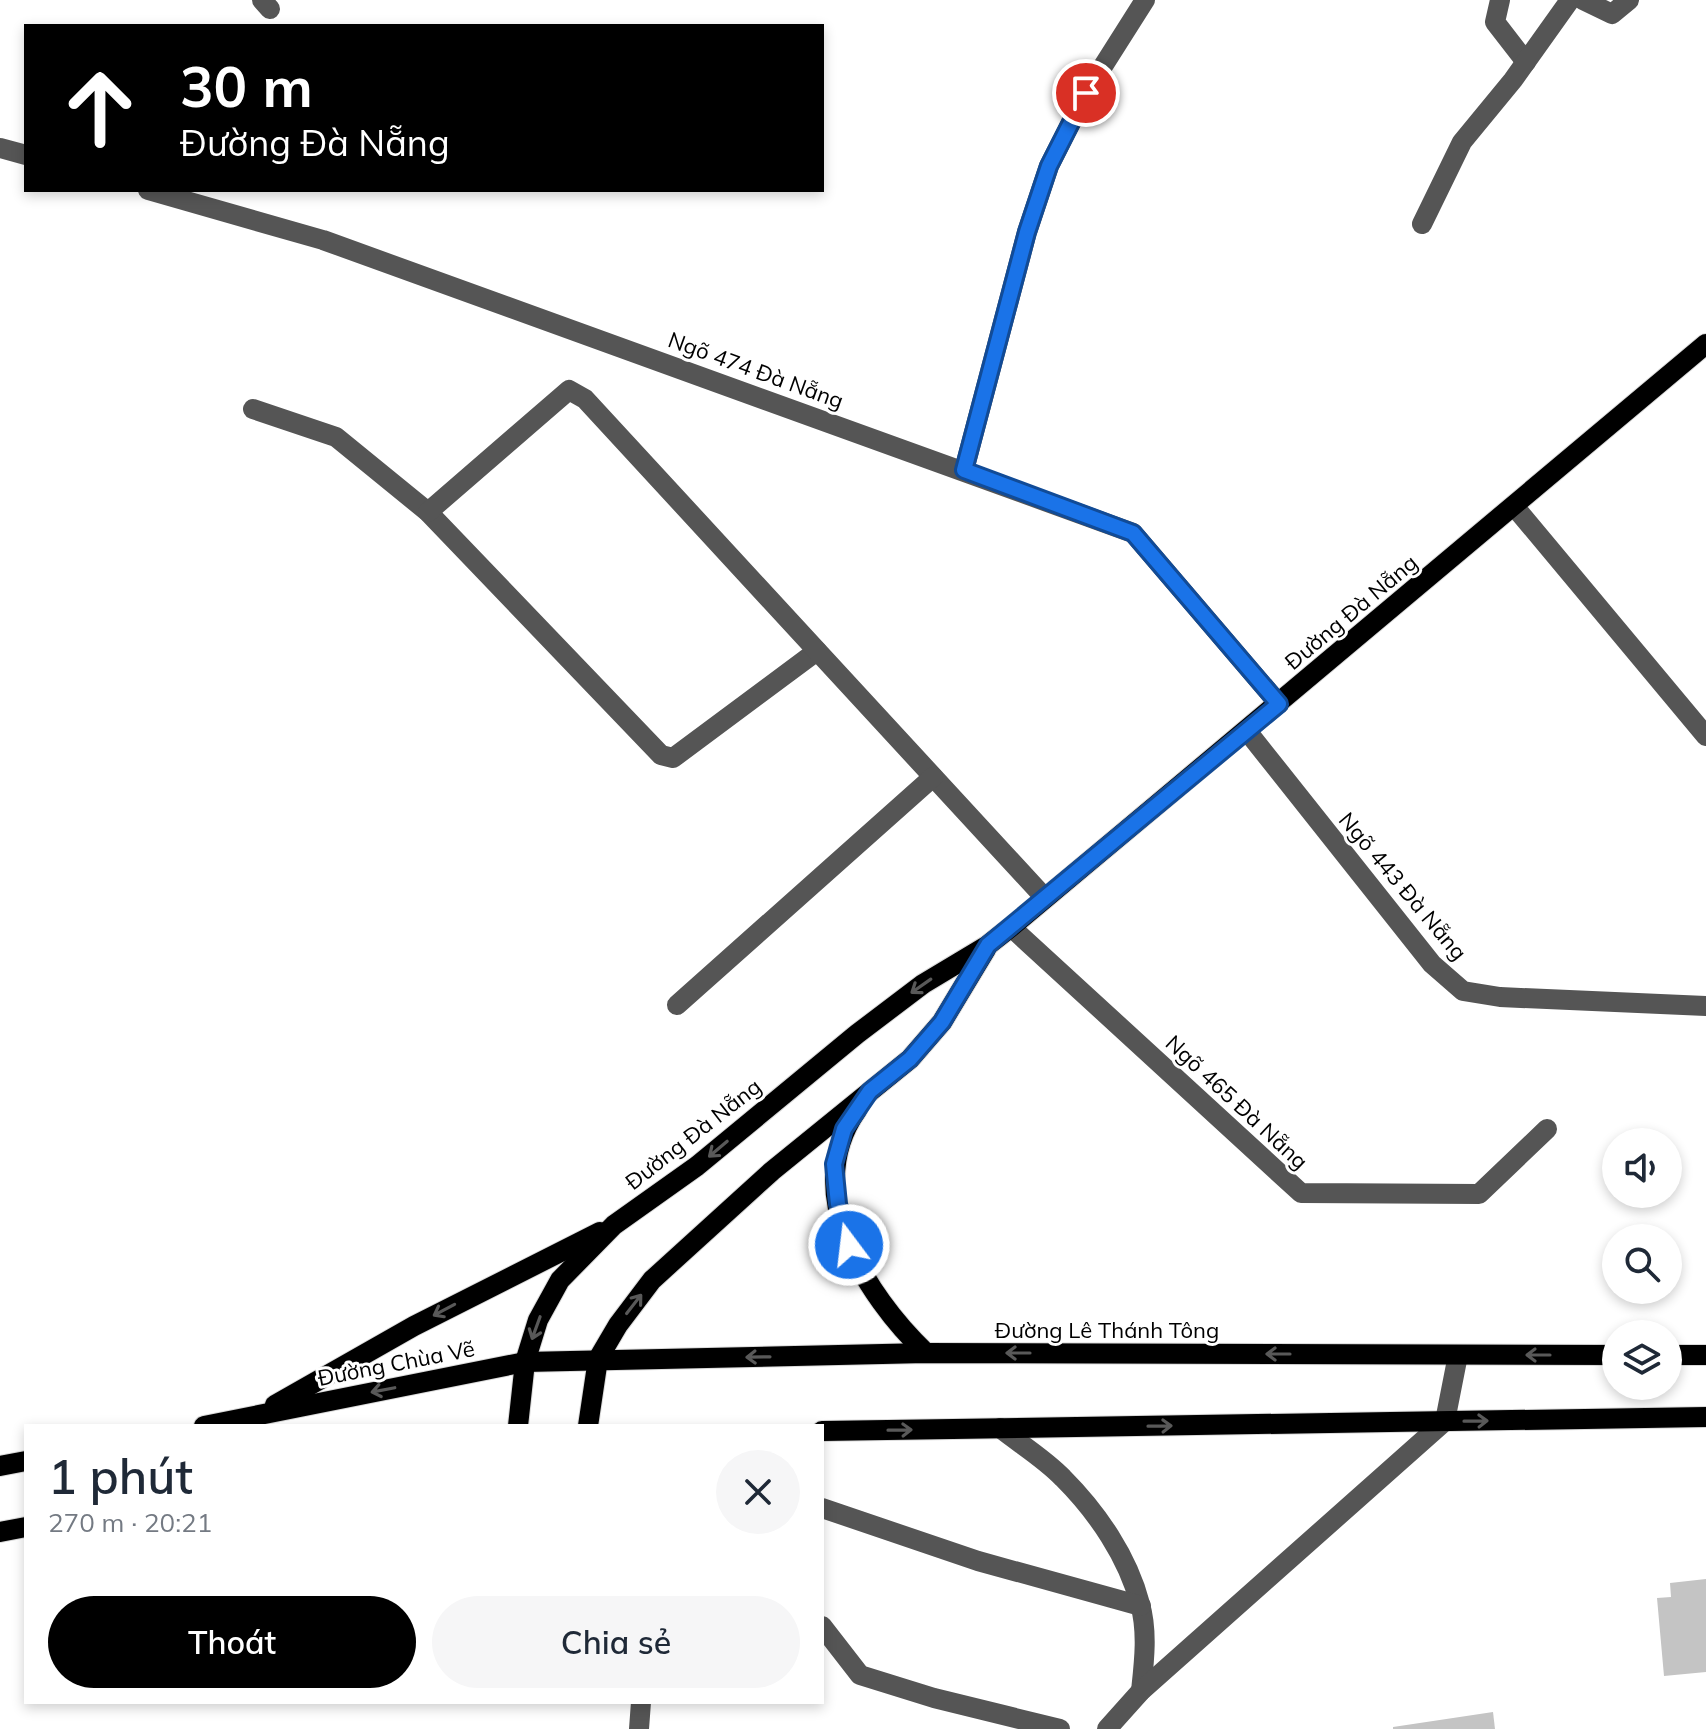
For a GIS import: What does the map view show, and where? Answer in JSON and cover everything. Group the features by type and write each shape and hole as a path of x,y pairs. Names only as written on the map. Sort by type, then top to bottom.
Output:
{"main road":[{"name":"Đường Đà Nẵng","path":"518,1424 525,1362 538,1320 560,1280 614,1225 697,1166 868,1025 923,984 988,945 1011,927 1706,344"},
{"name":"Đường Đà Nẵng","path":"588,1424 598,1359 618,1325 652,1280 772,1171 910,1059 942,1022 988,945"},
{"path":"870,1091 844,1129 834,1164 838,1204 849,1245 873,1293 899,1327 926,1353"},
{"path":"258,1415 414,1326 614,1225"},
{"name":"Đường Lê Thánh Tông","path":"598,1359 926,1353 1602,1355"},
{"path":"1682,1355 1706,1355"},
{"name":"Đường Chùa Vẽ","path":"214,1424 525,1362 598,1359"},
{"path":"824,1431 1706,1417"},
{"path":"0,1466 24,1461"},
{"path":"0,1532 24,1527"}],"lane":[{"path":"964,470 1027,232 1049,166 1086,93 1145,0"},
{"path":"1500,0 1495,22 1526,62"},
{"path":"1422,224 1462,142 1526,62 1570,0"},
{"path":"1583,0 1612,14 1629,0"},
{"path":"0,148 24,154"},
{"name":"Ngõ 474 Đà Nẵng","path":"155,192 323,240 1133,533 1279,704"},
{"path":"428,512 569,390 585,399 1045,898"},
{"path":"253,409 336,437 428,512 661,755 673,758 817,651"},
{"path":"1514,506 1706,736"},
{"name":"Ngõ 443 Đà Nẵng","path":"1247,731 1432,964 1463,991 1500,997 1706,1006"},
{"path":"677,1005 933,777"},
{"name":"Ngõ 465 Đà Nẵng","path":"1011,927 1301,1193 1479,1194 1547,1129"},
{"path":"1107,1729 1141,1691 1445,1421 1458,1355"},
{"path":"1000,1428 1062,1476 1107,1531 1130,1575 1141,1606 1144,1659 1141,1691"},
{"path":"824,1509 978,1561 1141,1606"},
{"path":"824,1629 860,1675 934,1698 1060,1729"},
{"path":"639,1729 641,1704"}],"building":[{"path":"1706,1579 1706,1672 1664,1676 1657,1598 1671,1597 1670,1583"},
{"path":"1493,1712 1495,1729 1393,1729 1393,1727"}],"route":[{"path":"849,1245 838,1204 834,1164 844,1129 870,1091 910,1059 942,1022 988,945 1279,704 1133,533 964,470 1027,232 1049,166 1086,93"}]}
